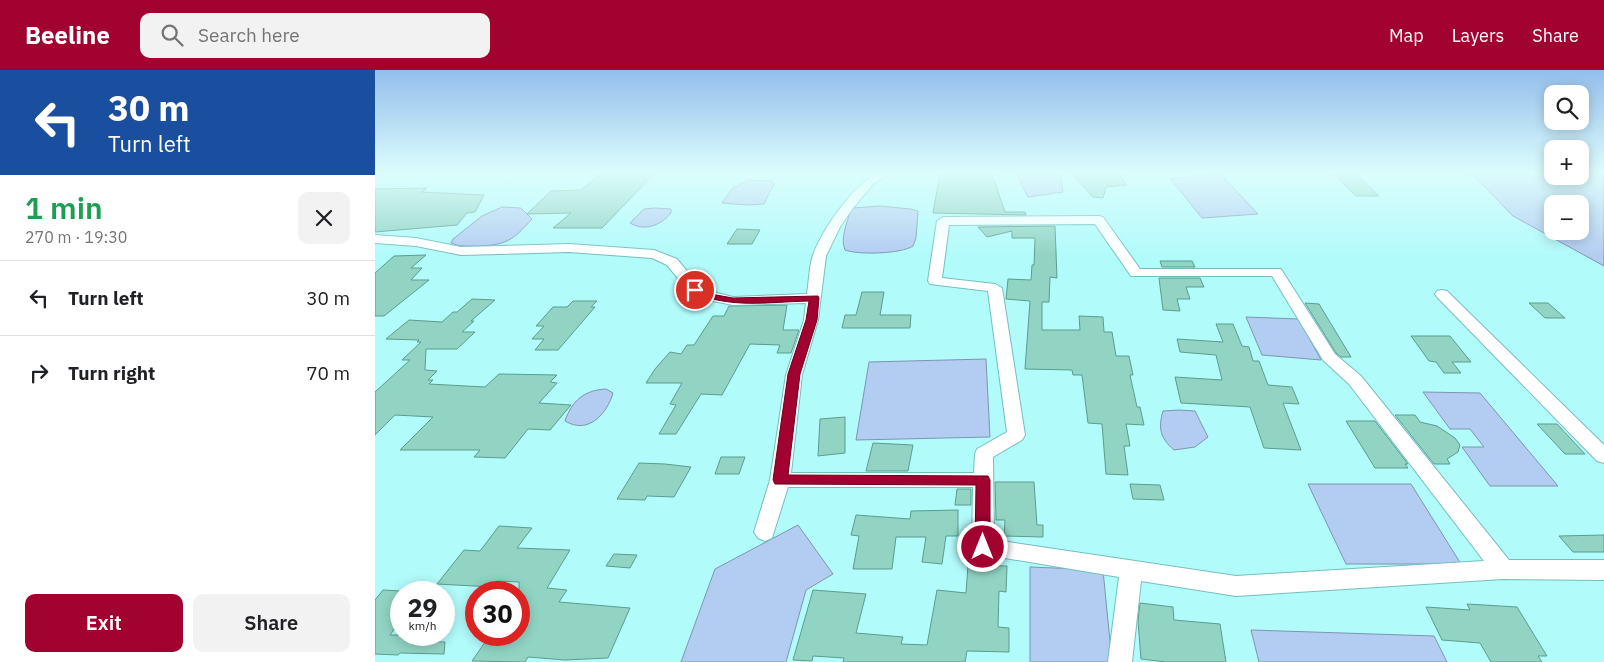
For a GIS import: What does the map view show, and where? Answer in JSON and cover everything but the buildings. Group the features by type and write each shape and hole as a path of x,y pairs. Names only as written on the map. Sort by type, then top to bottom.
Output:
{"street":[{"path":"765,532 780,480 794,374 811,320 819,256 834,227 855,201"},
{"path":"1503,569 1355,380 1329,357 1276,272 1136,273 1099,220 943,221 935,281 995,288 1016,436 984,454 983,547 1236,586 1503,569 1604,570"},
{"path":"375,239 416,242 461,251 569,248 654,254 672,262 695,290 713,297 733,301 814,298"},
{"path":"1443,294 1604,456"},
{"path":"780,480 983,480"},
{"path":"1119,662 1131,570"}],"water":[{"path":"724,201 766,201 764,204 748,205 722,203"},
{"path":"1188,201 1245,201 1258,214 1202,218"},
{"path":"1498,201 1544,201 1544,233 1513,216"},
{"path":"1589,201 1604,201 1604,266 1557,240 1589,240"},
{"path":"880,206 918,211 916,238 913,246 899,251 879,253 859,253 845,250 843,241 851,210 853,208"},
{"path":"502,207 521,208 532,219 514,237 503,243 461,246 451,243 453,239 482,216"},
{"path":"644,209 671,209 671,213 658,224 652,226 641,227 630,223"},
{"path":"1246,317 1299,319 1321,360 1262,355"},
{"path":"986,359 990,437 856,440 869,362"},
{"path":"606,389 613,393 606,408 595,420 589,424 581,425 573,425 565,421 571,407 580,398 592,391"},
{"path":"1423,392 1480,393 1558,486 1490,486 1462,447 1484,447 1470,429 1450,429"},
{"path":"1163,411 1195,411 1208,437 1195,447 1174,450 1163,437 1161,423"},
{"path":"1308,484 1411,484 1461,564 1346,564"},
{"path":"798,525 833,574 806,590 786,662 681,662 715,569"},
{"path":"1030,567 1103,570 1112,662 1030,662"},
{"path":"1251,630 1434,636 1447,662 1259,662"}],"route":[{"path":"695,290 713,297 733,301 814,298 811,320 794,374 780,480 983,480 983,547"}]}
